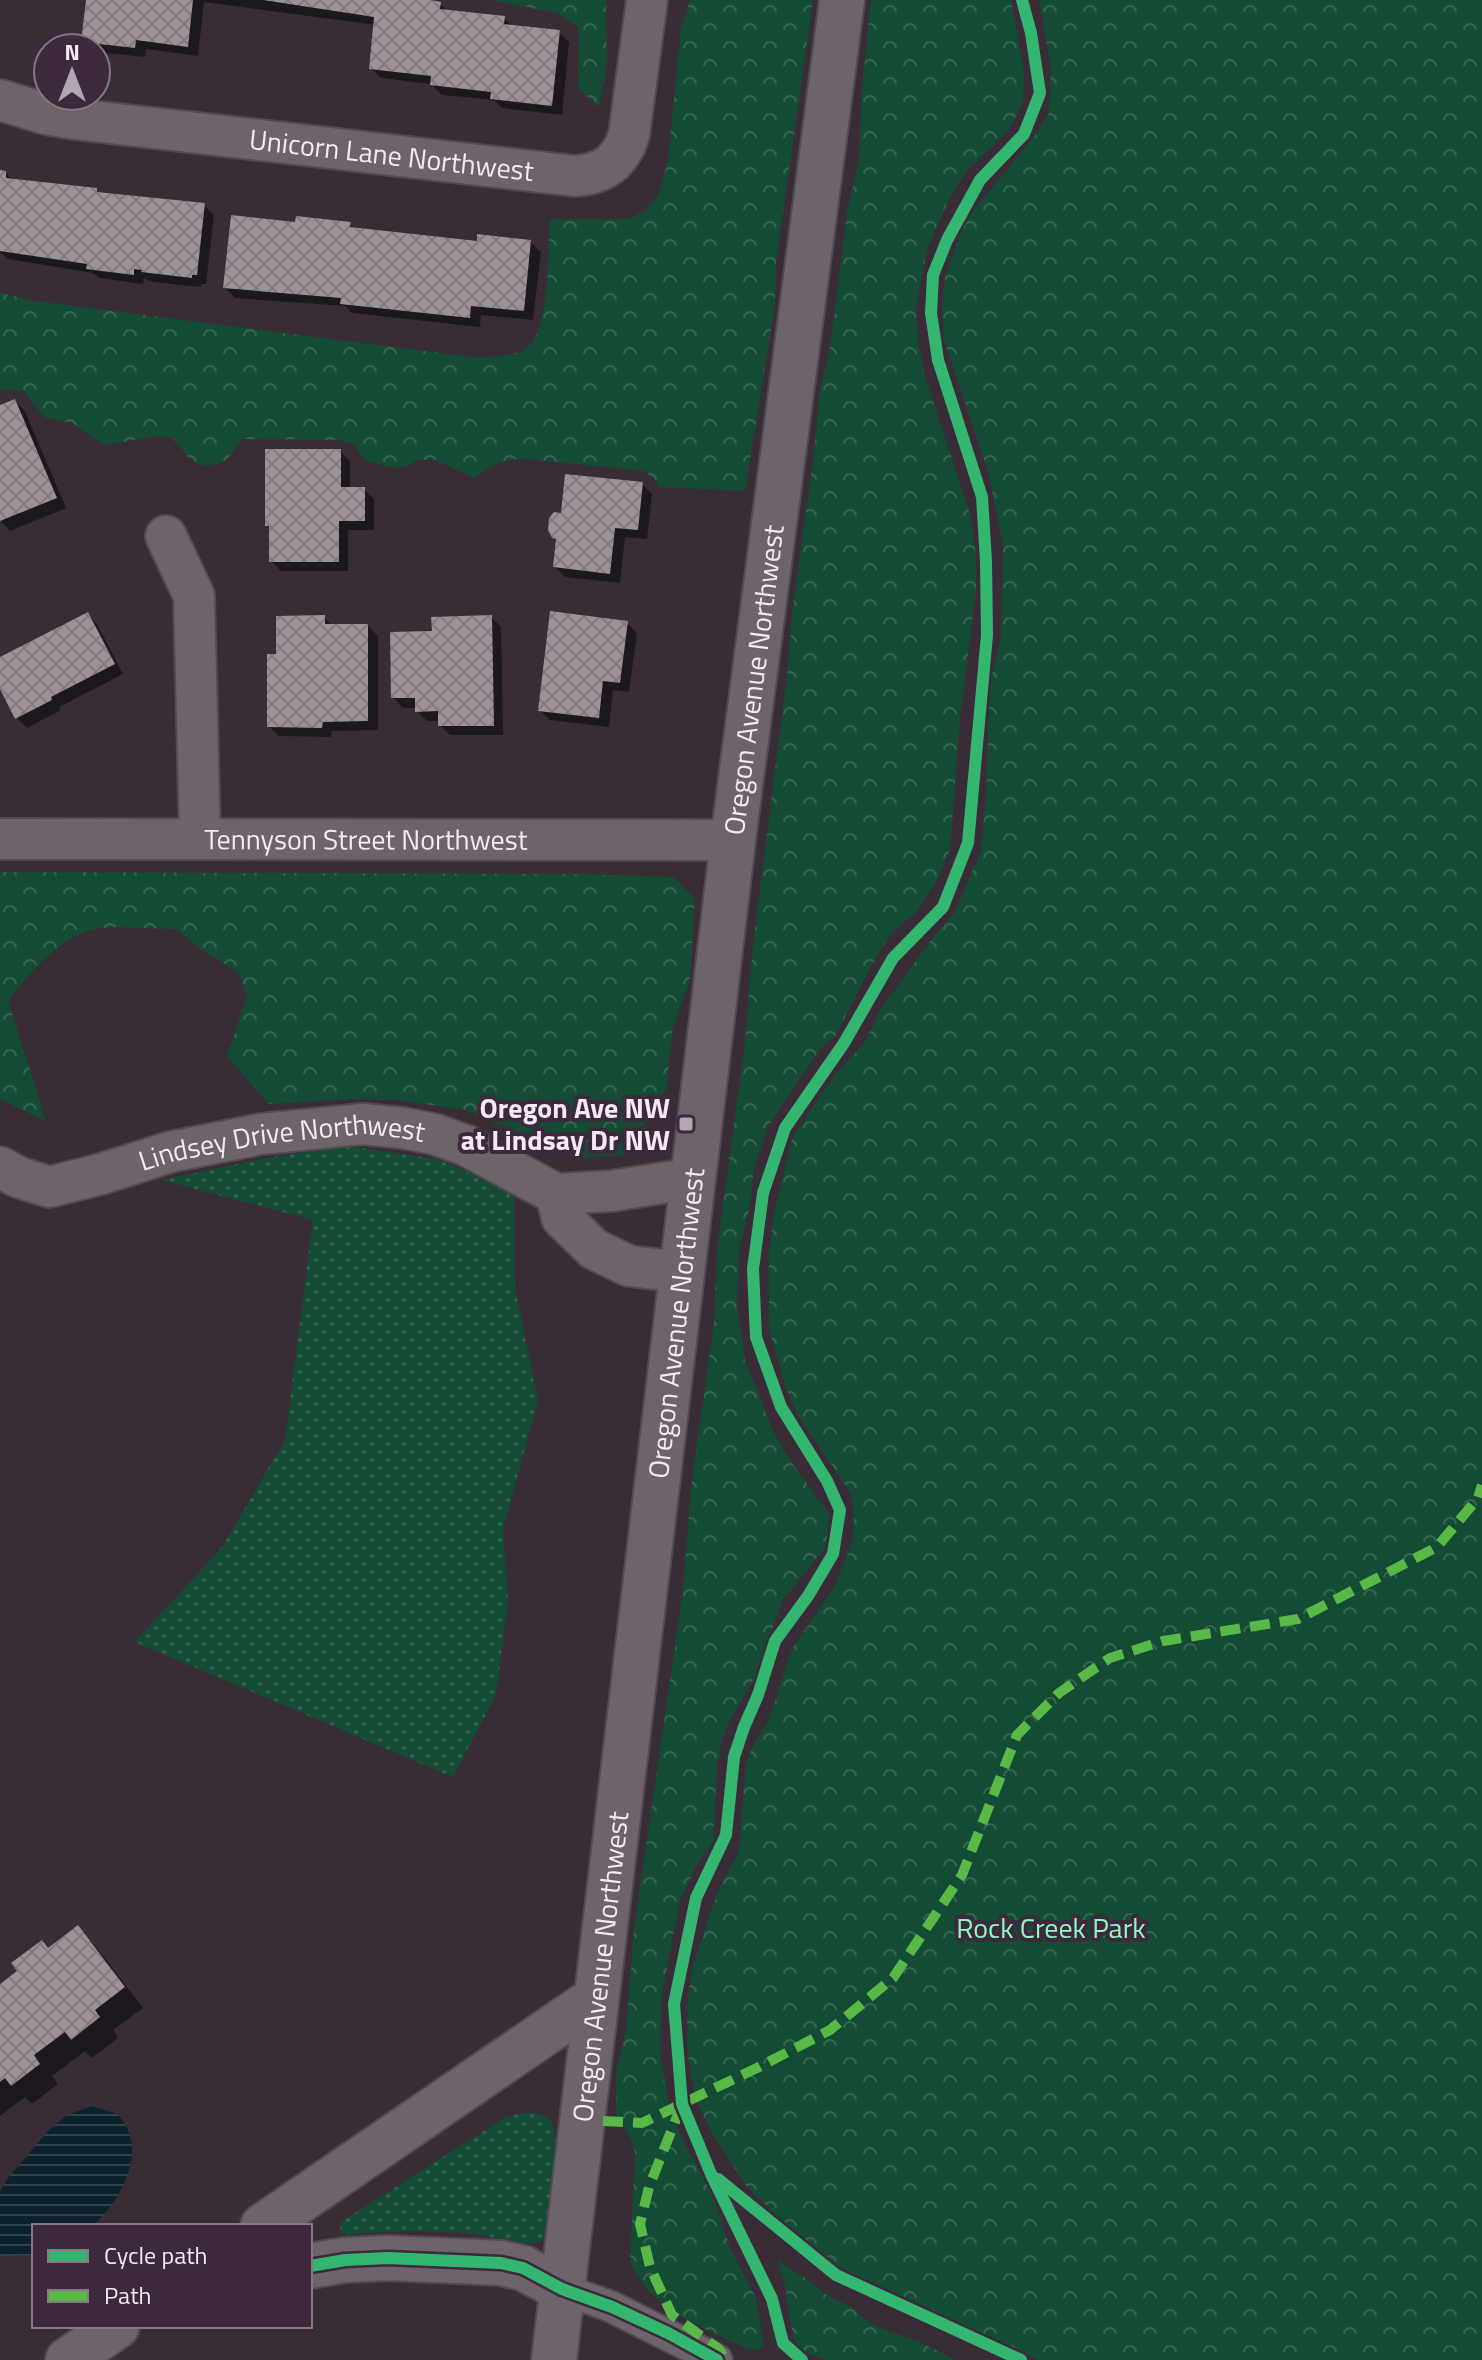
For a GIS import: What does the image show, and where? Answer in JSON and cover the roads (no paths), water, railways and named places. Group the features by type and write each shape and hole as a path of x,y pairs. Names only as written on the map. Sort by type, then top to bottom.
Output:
{"street":[{"name":"Unicorn Lane Northwest","path":"0,100 74,119 575,176 591,175 616,161 625,149 647,0"},
{"name":"Oregon Avenue Northwest","path":"554,2360 733,840 842,0"},
{"path":"166,536 194,596 200,839"},
{"name":"Tennyson Street Northwest","path":"0,839 733,840"},
{"name":"Lindsey Drive Northwest","path":"0,1167 18,1177 49,1187 170,1152 261,1134 363,1124 434,1134 465,1145 556,1194"},
{"path":"682,1272 629,1266 594,1249 562,1218 556,1194 612,1191 693,1178"},
{"path":"266,2224 596,1998"},
{"path":"312,2266 388,2258 501,2263 523,2268 562,2289 612,2307 717,2360"},
{"path":"68,2360 114,2328"}],"water":[{"path":"92,2106 117,2114 127,2127 132,2157 122,2187 95,2224 32,2224 32,2255 0,2256 0,2192 48,2131 67,2115"}],"place":[{"name":"Oregon Ave NW at Lindsay Dr NW","path":"686,1124"}],"park label":[{"name":"Rock Creek Park","path":"1051,1928"}]}
